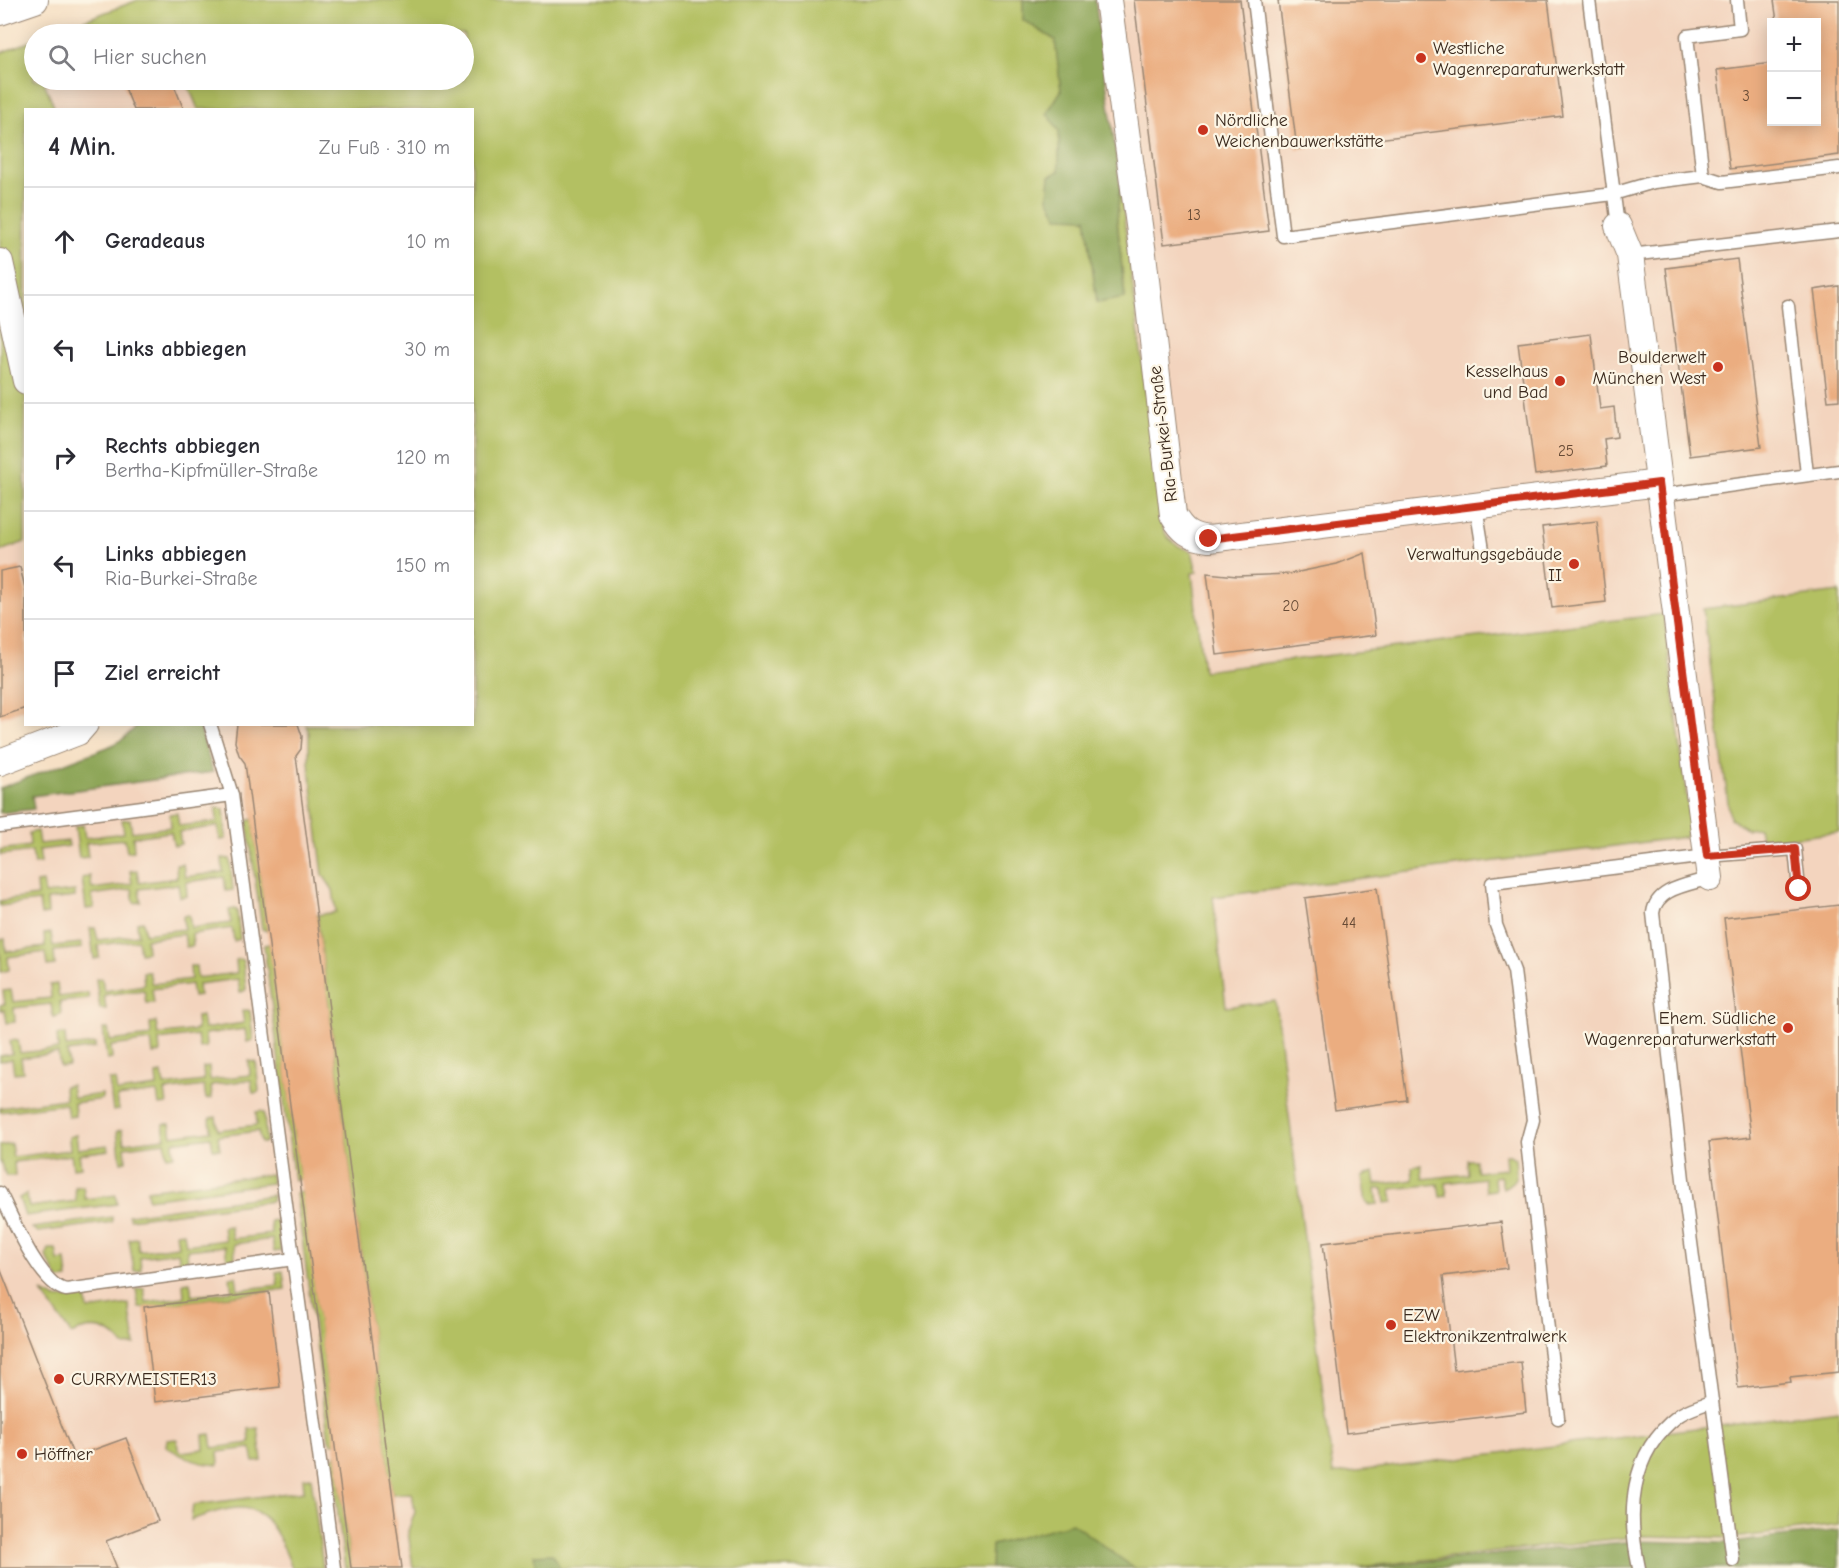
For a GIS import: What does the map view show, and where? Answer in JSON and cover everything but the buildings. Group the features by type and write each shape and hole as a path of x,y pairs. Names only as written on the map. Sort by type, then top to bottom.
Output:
{"street":[{"path":"0,12 34,0"},
{"name":"Ria-Burkei-Straße","path":"1108,0 1143,254 1173,515 1180,528 1194,537 1209,539 1476,506 1660,489"},
{"path":"1618,226 1630,255 1708,867"},
{"path":"0,262 24,372"},
{"path":"0,762 78,732 84,726"}],"lane":[{"path":"1254,0 1283,236 1613,194 1654,182 1703,176 1722,182 1839,168"},
{"path":"1589,0 1618,226"},
{"path":"1703,176 1687,36 1740,29 1737,0"},
{"path":"1630,255 1839,231"},
{"path":"1788,306 1807,474"},
{"path":"1660,489 1839,471"},
{"path":"1476,506 1483,550"},
{"path":"211,726 232,795 334,1568"},
{"path":"0,826 232,795"},
{"path":"1558,1418 1527,1142 1533,1120 1514,971 1496,925 1492,883 1708,867 1795,849 1799,889"},
{"path":"1708,867 1664,893 1654,905 1653,913 1733,1560"},
{"path":"0,1193 25,1243 51,1284 58,1289 66,1290 294,1259"},
{"path":"1639,1568 1631,1514 1639,1473 1663,1430 1679,1415 1712,1401"}],"shaded area":[{"path":"1058,0 1839,0 1839,592 1703,610 1762,842 1839,832 1839,1411 1333,1475 1275,1002 1226,1007 1213,897 1685,837 1664,614 1203,671 1191,572 1133,579"},
{"path":"47,90 190,90 198,108 55,108"},
{"path":"24,542 24,710 0,720 0,551"},
{"path":"132,726 328,726 432,1568 0,1568 0,788 108,747 123,739"}],"green space":[{"path":"138,0 1058,0 1125,298 1117,220 1120,184 1163,528 1174,543 1192,551 1197,572 1192,573 1203,671 1664,614 1690,824 1685,837 1213,897 1226,1007 1275,1001 1333,1474 1839,1410 1839,1525 1734,1538 1641,1536 1351,1568 413,1568 408,1531 415,1512 412,1493 392,1494 317,915 336,912 333,890 323,875 309,763 309,733 306,726 474,726 474,108 198,108 190,90 474,90 474,24 74,24"},
{"path":"1023,0 1095,0 1120,184 1117,220 1125,298 1097,303 1086,218 1058,217 1048,198 1050,176 1059,171 1059,131 1047,113 1061,91 1055,40 1023,20"},
{"path":"24,44 24,90 47,90 55,108 24,108 24,542 0,551 0,53"},
{"path":"1839,592 1839,832 1762,842 1759,828 1747,829 1730,818 1703,609"},
{"path":"137,726 199,726 213,772 32,796 34,809 0,813 0,788 108,747 123,739"},
{"path":"216,808 224,809 226,839 220,840 218,826 179,832 181,844 174,846 171,832 133,837 134,851 127,852 125,839 86,843 88,857 79,858 75,826 83,825 85,838 124,833 122,820 130,819 132,832 171,827 170,814 177,813 179,826 217,822"},
{"path":"253,819 267,931 262,929 247,821"},
{"path":"37,831 39,844 68,841 69,846 39,850 41,863 34,864 32,851 0,855 0,850 30,846 29,833"},
{"path":"222,858 230,859 233,890 226,891 224,877 186,882 187,896 180,897 178,884 139,889 141,902 134,903 132,889 92,895 94,908 86,909 82,878 90,876 92,889 132,884 130,871 137,870 139,883 177,878 176,865 183,864 185,877 223,872"},
{"path":"43,882 45,894 75,891 75,897 47,900 48,914 41,915 39,901 0,906 0,901 37,896 36,883"},
{"path":"229,910 237,910 240,939 234,941 232,928 192,934 193,946 186,947 184,934 146,939 147,952 140,953 138,940 98,945 99,958 94,959 90,928 95,928 98,940 138,935 137,922 143,921 145,934 184,929 183,916 189,915 191,928 231,923"},
{"path":"51,933 53,946 81,943 82,948 54,951 55,965 47,966 45,952 8,957 9,970 1,972 0,940 5,939 6,952 45,947 44,934"},
{"path":"269,944 300,1179 294,1180 264,945"},
{"path":"236,960 243,961 246,989 244,991 240,992 238,979 198,984 199,996 193,997 191,984 152,989 154,1003 146,1003 144,990 104,995 106,1009 100,1009 96,979 102,978 104,991 144,985 143,972 149,972 152,984 191,979 190,966 196,966 197,978 237,973"},
{"path":"57,984 59,997 88,993 89,999 60,1002 61,1015 53,1017 51,1004 14,1008 15,1022 7,1023 5,1010 0,1010 0,1005 5,1004 3,991 11,990 13,1002 51,998 50,985"},
{"path":"242,1011 250,1011 253,1040 247,1042 245,1029 205,1034 206,1047 199,1048 197,1035 159,1040 160,1053 153,1054 151,1041 111,1046 112,1059 107,1060 103,1029 108,1029 110,1041 151,1036 150,1023 156,1022 158,1035 197,1030 196,1017 202,1016 204,1029 244,1023"},
{"path":"65,1034 66,1047 95,1044 95,1048 67,1052 69,1066 60,1067 58,1053 21,1058 23,1072 14,1073 12,1059 0,1061 0,1056 12,1054 10,1041 18,1040 20,1053 58,1049 57,1035"},
{"path":"249,1061 256,1062 259,1091 257,1093 253,1093 251,1080 211,1085 212,1098 206,1099 204,1086 165,1091 167,1104 159,1105 157,1092 117,1097 119,1110 113,1111 109,1080 115,1080 117,1092 157,1087 156,1074 162,1073 164,1086 204,1081 203,1068 209,1067 210,1080 250,1075"},
{"path":"71,1085 73,1098 102,1094 102,1099 74,1103 75,1116 68,1117 66,1104 0,1112 0,1108 65,1099 64,1086"},
{"path":"256,1112 264,1113 266,1141 264,1143 261,1143 258,1131 218,1136 220,1149 213,1149 211,1137 173,1142 174,1155 167,1156 165,1142 125,1147 126,1161 121,1162 117,1131 122,1130 124,1143 165,1138 163,1124 170,1124 172,1136 211,1131 210,1118 216,1117 218,1130 257,1125"},
{"path":"76,1135 78,1149 108,1145 109,1150 79,1154 81,1167 73,1168 71,1155 14,1162 15,1176 6,1176 0,1161 0,1146 11,1144 13,1157 70,1150 69,1137"},
{"path":"1505,1155 1510,1155 1515,1159 1516,1173 1514,1180 1503,1188 1500,1176 1494,1177 1495,1190 1486,1191 1484,1178 1446,1183 1447,1196 1440,1197 1438,1184 1391,1189 1393,1202 1385,1203 1383,1189 1376,1189 1378,1204 1369,1205 1366,1202 1362,1177 1374,1172 1376,1185 1413,1180 1412,1167 1421,1165 1423,1179 1468,1174 1467,1160 1475,1160 1477,1172 1506,1169"},
{"path":"271,1174 272,1183 148,1199 147,1190"},
{"path":"83,1186 85,1199 116,1195 117,1204 25,1216 19,1198 26,1194 29,1207 76,1201 75,1187"},
{"path":"302,1192 335,1443 329,1440 296,1193"},
{"path":"273,1195 272,1201 130,1219 128,1215"},
{"path":"112,1217 112,1222 38,1232 32,1228"},
{"path":"277,1220 281,1251 274,1252 272,1239 234,1244 235,1258 227,1259 225,1246 187,1250 188,1264 180,1265 178,1252 140,1257 141,1270 134,1271 129,1239 137,1238 139,1251 178,1246 176,1233 184,1232 186,1245 225,1240 223,1227 230,1226 232,1239 271,1234 270,1221"},
{"path":"49,1249 56,1249 58,1261 66,1260 68,1279 59,1280 46,1256"},
{"path":"283,1271 285,1289 139,1308 136,1289 144,1288 146,1302 184,1297 183,1283 190,1282 192,1296 232,1291 230,1277 236,1276 238,1290 278,1285 276,1272"},
{"path":"42,1292 56,1299 86,1296 88,1310 129,1304 135,1345 124,1346 113,1335 100,1329 86,1329 71,1334"},
{"path":"258,1428 262,1461 254,1462 251,1448 218,1452 219,1465 197,1462 166,1446 167,1440 177,1439 178,1449 182,1452 204,1449 203,1435 211,1434 213,1448 250,1443 249,1429"},
{"path":"336,1455 351,1568 345,1568 331,1459"},
{"path":"311,1477 323,1568 292,1568 275,1531 266,1519 245,1508 230,1509 191,1520 193,1505 304,1491 303,1478"},
{"path":"1072,1523 1134,1568 991,1568 992,1545"},
{"path":"1839,1530 1839,1568 1360,1568 1633,1541 1730,1543"},
{"path":"552,1554 560,1568 536,1568 534,1555"}],"place":[{"name":"Westliche Wagenreparaturwerkstatt","path":"1421,58"},
{"name":"Nördliche Weichenbauwerkstätte","path":"1203,130"},
{"name":"Boulderwelt München West","path":"1718,367"},
{"name":"Kesselhaus und Bad","path":"1560,381"},
{"name":"Verwaltungsgebäude II","path":"1574,564"},
{"name":"Ehem. Südliche Wagenreparaturwerkstatt","path":"1788,1028"},
{"name":"EZW Elektronikzentralwerk","path":"1391,1325"},
{"name":"CURRYMEISTER13","path":"59,1379"},
{"name":"Höffner","path":"22,1454"}],"route":[{"path":"1209,539 1659,483 1707,856 1795,849 1799,889"}]}
